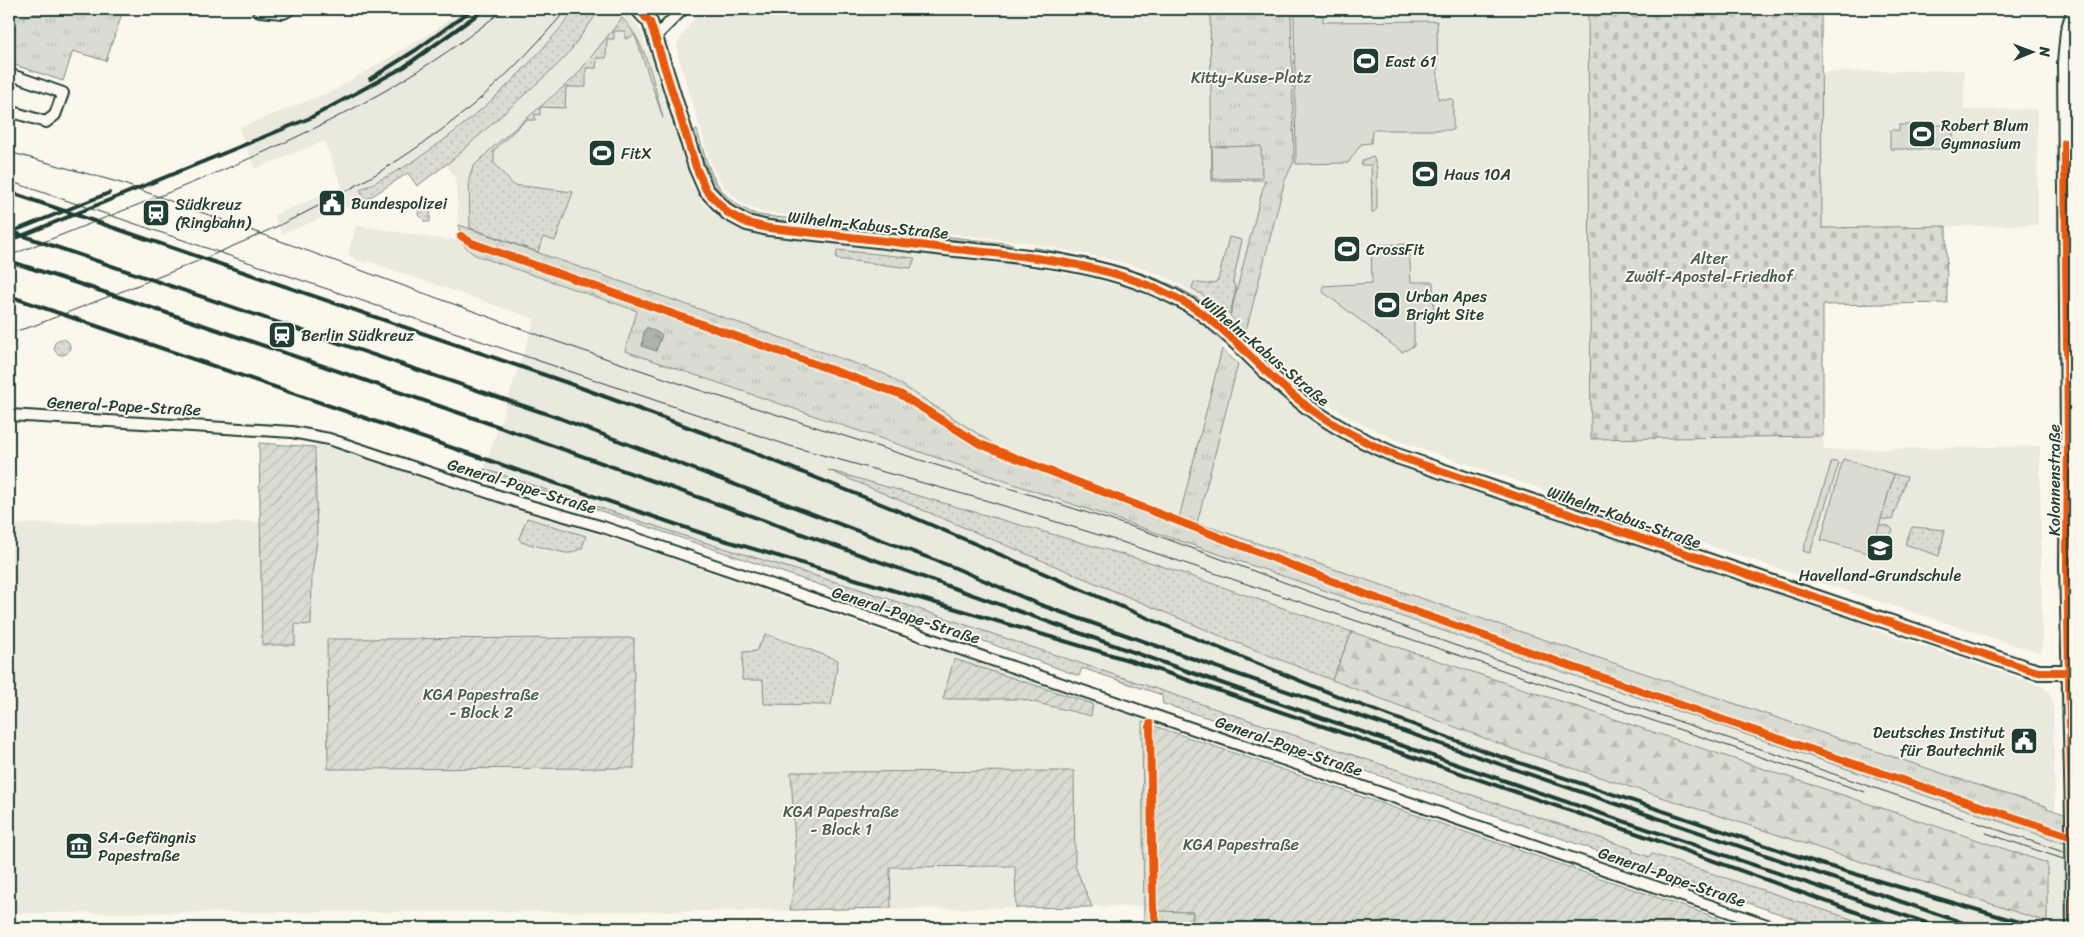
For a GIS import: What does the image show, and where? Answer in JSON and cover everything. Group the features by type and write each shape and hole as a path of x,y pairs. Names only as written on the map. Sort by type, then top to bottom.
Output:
{"street":[{"path":"260,9 283,11 287,9"},
{"name":"Wilhelm-Kabus-Straße","path":"638,9 650,22 702,183 722,208 747,223 768,228 1033,258 1085,268 1147,285 1179,299 1205,315 1311,410 1348,433 1397,456 2028,669 2039,672 2070,672"},
{"path":"655,37 684,9"},
{"name":"Kolonnenstraße","path":"2074,928 2070,672 2070,143 2065,50 2068,30 2075,9"},
{"path":"9,74 63,93 55,115 46,122 9,111"},
{"name":"General-Pape-Straße","path":"9,415 292,432 329,439 520,504 603,527 1776,928"}],"shaded area":[{"path":"463,9 576,9 548,45 519,75 464,124 416,160 360,190 366,200 282,234 274,215 342,187 331,158 324,141 255,169 239,128 335,90 435,30"},
{"path":"599,9 620,9 636,23 649,52 691,184 702,202 715,215 736,229 765,236 1012,264 1090,278 1128,288 1162,300 1185,312 1214,332 1224,342 1180,518 1003,450 885,374 459,225 455,178 446,164 567,55"},
{"path":"893,9 1210,9 1212,181 1265,180 1230,316 1176,282 1143,268 1108,259 1025,242 762,212 743,204 726,190 712,167 677,52 677,44 698,12"},
{"path":"1291,9 1588,9 1591,439 1823,436 1824,450 2040,446 2042,650 2040,653 1803,577 1404,443 1355,421 1311,393 1246,331 1285,180 1294,161"},
{"path":"1964,70 1964,110 2037,109 2038,225 1822,228 1821,72"},
{"path":"356,225 440,239 460,240 465,248 475,255 637,312 625,351 2075,847 2075,928 1819,928 1244,729 1163,704 1162,695 1082,668 1079,676 956,631 611,514 482,475 535,319 367,261 365,263 354,259 354,257 348,255"},
{"path":"1242,360 1303,415 1339,438 1383,459 1847,615 1875,630 2042,686 2050,693 2053,703 2055,811 2046,806 1989,789 1197,523 1238,364"},
{"path":"316,442 649,551 930,648 955,653 1143,718 1143,906 732,911 9,913 9,524 260,522 262,645 295,645 295,624 311,624 312,574 317,541","holes":["791,772 947,773 1074,866 799,868 795,862"]}],"green space":[{"path":"53,9 123,11 106,61 73,51 63,81 9,63 9,22 16,14 22,17"},
{"path":"576,9 598,12 567,55 554,68 452,160 417,186 408,173 366,200 360,190 410,163 482,109 541,51"},
{"name":"Kitty-Kuse-Platz","path":"1210,9 1291,9 1294,161 1285,180 1246,331 1230,316 1265,180 1212,181"},
{"name":"Alter Zwölf-Apostel-Friedhof","path":"1588,9 1821,9 1822,228 1946,226 1947,303 1823,305 1823,436 1591,439"},
{"name":"East 61","path":"1294,15 1323,15 1323,22 1437,21 1438,99 1453,99 1453,130 1372,130 1371,143 1361,144 1348,163 1296,164"},
{"path":"622,18 635,35 625,39 625,31 614,31 614,39 607,39 606,58 597,58 596,68 586,68 586,87 566,87 565,108 540,107 540,115 535,114 535,120 526,120 494,150 494,163 513,185 573,192 555,241 543,237 538,252 470,228 469,179 473,167 492,148 575,77"},
{"path":"635,35 644,52 653,78 663,118"},
{"name":"Robert Blum Gymnasium","path":"1899,125 1953,125 1953,149 1890,149 1890,130 1899,130"},
{"path":"697,130 710,170 723,192 732,201 758,215 1013,244 1013,246 772,220 754,216 739,209 718,189 705,162 694,131"},
{"path":"1261,146 1262,178 1213,179 1212,147"},
{"path":"1373,156 1377,168 1377,209 1372,213 1371,165 1361,165 1363,160"},
{"path":"425,200 430,200 430,222 424,221 418,215 419,206"},
{"path":"459,225 885,374 1003,450 1179,518 1222,349 1238,364 1197,523 1989,789 2046,806 2075,818 2075,847 625,351 637,311 475,255 462,242"},
{"path":"1229,237 1242,240 1233,282 1236,289 1230,314 1192,288 1194,282 1210,284 1218,280"},
{"name":"Urban Apes Bright Site","path":"1409,244 1411,282 1433,282 1434,317 1414,319 1414,346 1402,352 1323,292 1323,286 1372,283 1371,245"},
{"path":"1033,247 1136,271 1184,291 1207,304 1229,320 1227,322 1206,306 1160,282 1110,265 1033,249"},
{"path":"837,250 915,258 911,268 836,259"},
{"path":"59,339 65,339 70,344 68,353 59,355 54,350 54,344"},
{"path":"259,443 315,447 317,541 312,574 311,625 295,624 295,645 262,645"},
{"path":"1843,459 1894,474 1871,554 1821,540"},
{"path":"1832,461 1839,463 1810,553 1803,551"},
{"path":"484,469 697,540 859,589 1633,849 1632,851 1650,857 1652,854 1879,928 1821,928 1244,729 1163,704 1162,695 1082,668 1079,676 956,631 545,492 482,475"},
{"path":"828,470 1156,564 1352,632 1332,680 1235,642"},
{"path":"1894,474 1907,477 1892,520 1881,519"},
{"path":"527,518 586,536 582,548 571,553 565,553 521,542 519,538"},
{"path":"1879,525 1889,526 1893,530 1879,554 1871,554"},
{"path":"1912,527 1945,530 1939,556 1905,544"},
{"path":"1352,632 2047,863 2047,922 1513,749 1332,680"},
{"path":"766,634 838,660 831,705 764,704 763,680 742,680 743,652 756,651"},
{"name":"KGA Papestraße - Block 2","path":"634,638 634,768 328,769 327,639"},
{"path":"954,659 1093,704 1091,716 1021,699 943,699"},
{"path":"1142,721 1155,726 1157,910 1193,912 1192,928 1144,928"},
{"name":"KGA Papestraße","path":"1155,726 1747,928 1192,928 1193,912 1157,911"},
{"name":"KGA Papestraße - Block 1","path":"1074,771 1075,866 1092,907 1016,908 1015,866 890,867 891,908 790,910 796,867 791,772"}],"water":[{"path":"647,327 662,335 656,351 642,346 644,331"}],"tram line":[{"path":"9,256 203,178 267,151 329,121 390,88 448,51 504,9"},
{"path":"9,333 33,326 194,263 248,240 352,188 401,158 448,125 480,99 511,70 567,9"},
{"path":"9,152 121,183 558,342 702,391 1148,532 1451,644 2075,856"},
{"path":"9,181 790,446 988,501 1125,543 1865,792"},
{"path":"1986,833 2075,863"}],"railway":[{"path":"370,79 416,50 473,9"},
{"path":"9,241 310,118 404,67 485,9"},
{"path":"9,192 568,383 712,436 901,512 1192,637 1350,701 1484,751 1821,864 2039,928"},
{"path":"9,233 109,193"},
{"path":"9,231 559,418 953,567 1041,605 1978,928"},
{"path":"9,261 404,394 1388,741 1942,928"},
{"path":"9,296 710,536 1135,662 1650,838 1900,928"}],"cycle path":[{"path":"638,9 650,22 696,167 706,190 728,213 747,223 768,228 1037,258 1098,269 1128,278 1157,289 1198,310 1223,330 1281,385 1308,407 1351,434 1397,456 2028,669 2039,672 2070,672"},
{"path":"2074,928 2067,566 2068,438 2065,143 2075,143"},
{"path":"461,236 472,243 900,394 980,444 1368,595 1735,724 2075,838"},
{"path":"1150,724 1153,909 1158,928"}],"place":[{"name":"East 61","path":"1366,61"},
{"name":"Robert Blum Gymnasium","path":"1922,134"},
{"name":"FitX","path":"602,153"},
{"name":"Haus 10A","path":"1425,174"},
{"name":"Bundespolizei","path":"332,203"},
{"name":"Südkreuz (Ringbahn)","path":"156,213"},
{"name":"CrossFit","path":"1347,249"},
{"name":"Urban Apes Bright Site","path":"1387,305"},
{"name":"Berlin Südkreuz","path":"282,335"},
{"name":"Havelland-Grundschule","path":"1880,548"},
{"name":"Deutsches Institut für Bautechnik","path":"2024,741"},
{"name":"SA-Gefängnis Papestraße","path":"79,846"}]}
